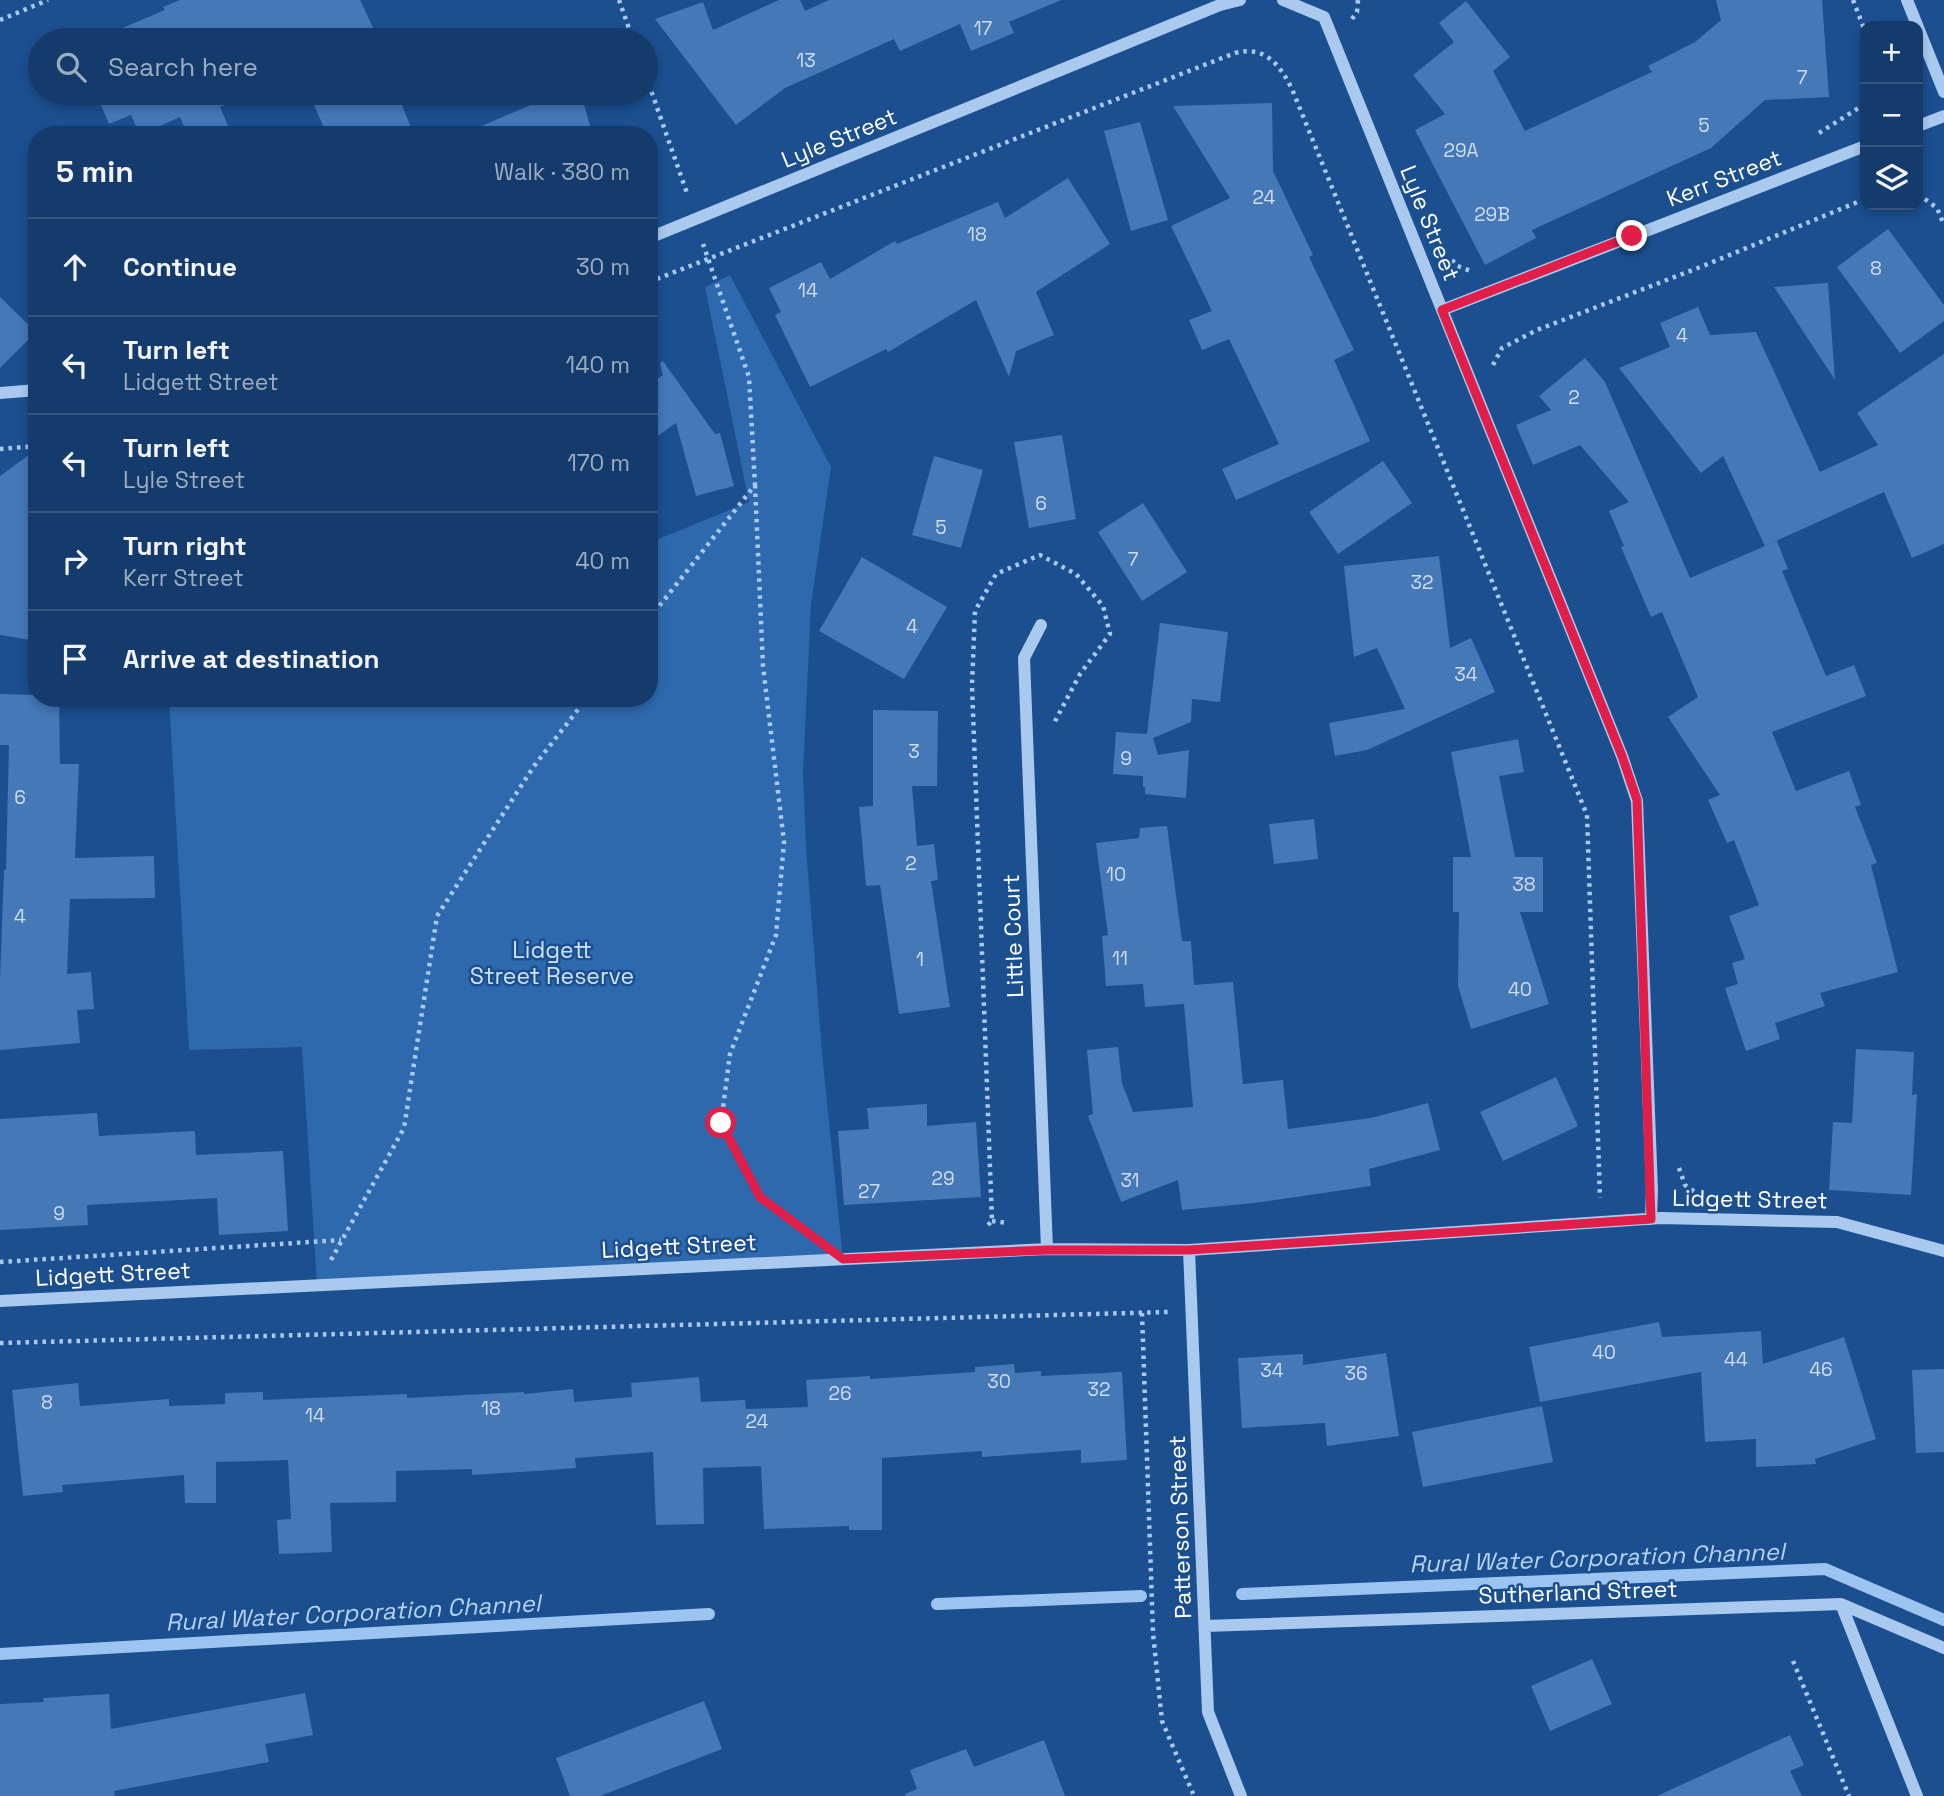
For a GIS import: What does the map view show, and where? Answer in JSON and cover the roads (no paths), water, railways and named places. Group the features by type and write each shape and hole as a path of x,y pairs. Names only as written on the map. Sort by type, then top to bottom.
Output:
{"street":[{"name":"Lyle Street","path":"658,234 1220,5 1240,0"},
{"name":"Lyle Street","path":"1283,0 1299,3 1324,17 1622,756 1637,800 1651,1219"},
{"path":"1907,0 1944,92"},
{"path":"1923,124 1944,116"},
{"name":"Kerr Street","path":"1442,310 1862,147"},
{"path":"0,393 28,391"},
{"name":"Little Court","path":"1041,625 1024,658 1047,1250"},
{"name":"Lidgett Street","path":"0,1301 1047,1250 1189,1250 1651,1219 1837,1222 1944,1251"},
{"name":"Patterson Street","path":"1189,1250 1208,1712 1241,1796"},
{"path":"1842,1604 1917,1796"},
{"name":"Sutherland Street","path":"1205,1626 1842,1604 1944,1648"}],"waterway":[{"name":"Rural Water Corporation Channel","path":"1242,1594 1825,1569 1944,1620"},
{"name":"Rural Water Corporation Channel","path":"937,1604 1141,1596"},
{"name":"Rural Water Corporation Channel","path":"0,1654 709,1614"}],"park label":[{"name":"Lidgett Street Reserve","path":"552,963"}]}
